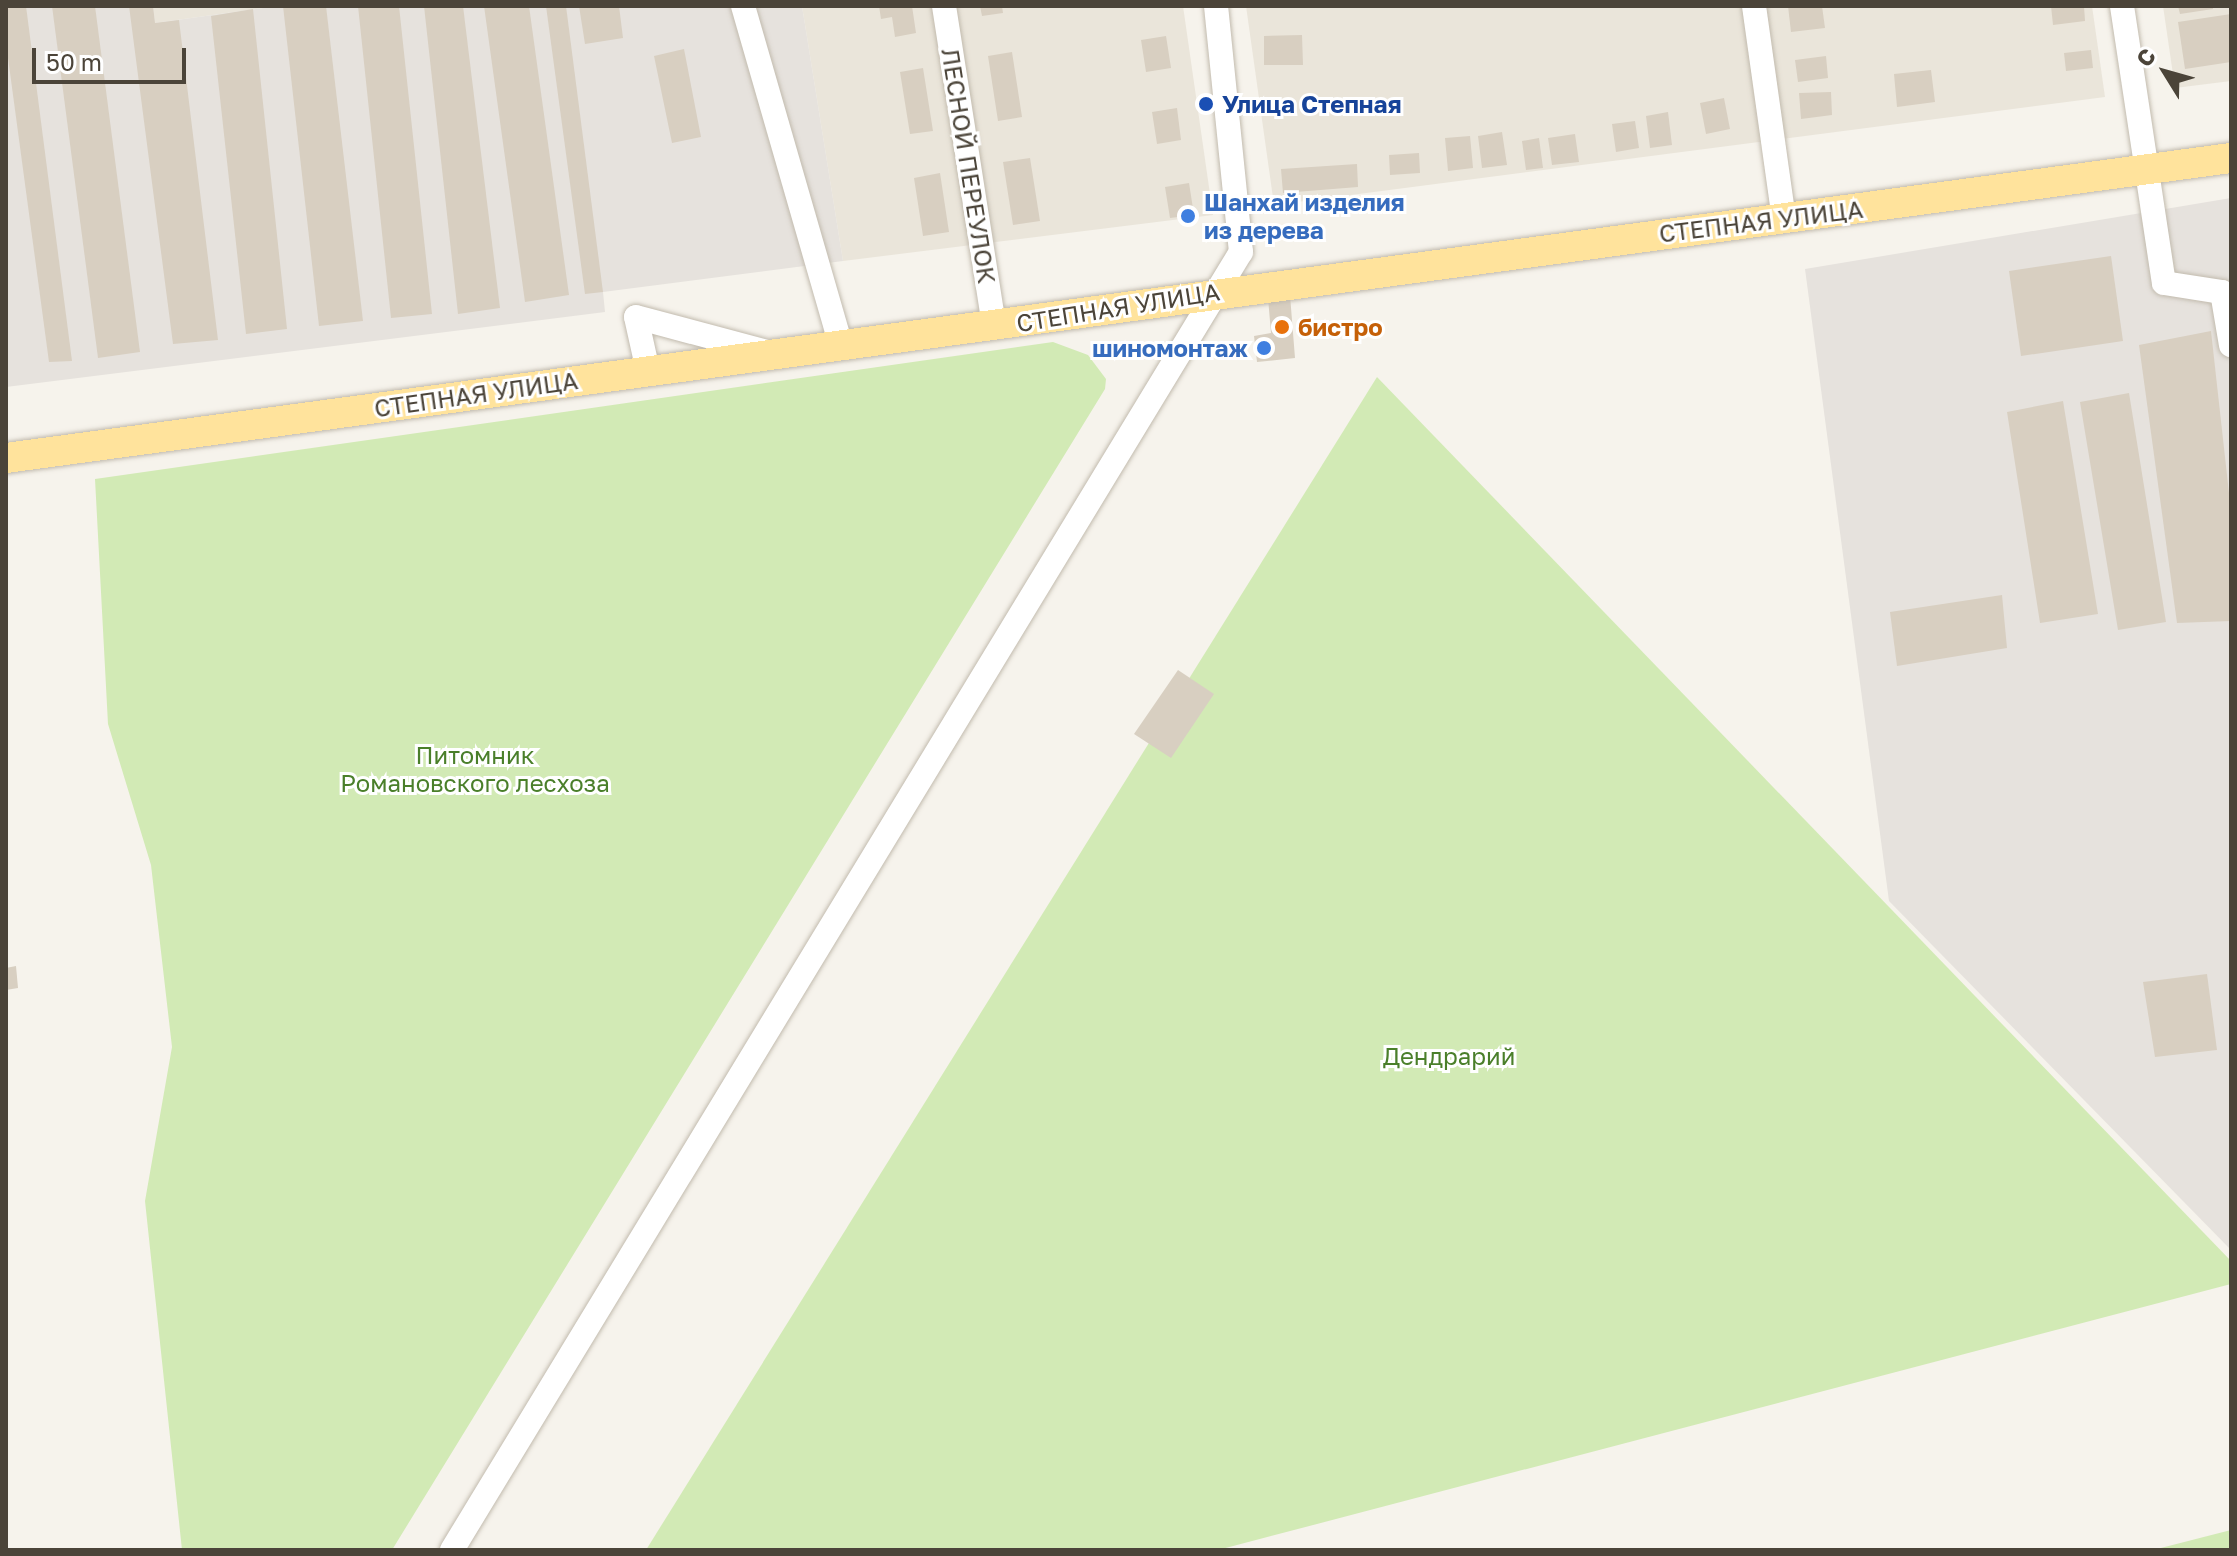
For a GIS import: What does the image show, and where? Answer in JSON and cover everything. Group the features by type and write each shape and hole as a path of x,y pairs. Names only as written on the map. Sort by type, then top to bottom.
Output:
{"main road":[{"name":"СТЕПНАЯ УЛИЦА","path":"6,458 994,326 1218,292 2231,158"}],"street":[{"path":"743,6 841,346"},
{"name":"ЛЕСНОЙ ПЕРЕУЛОК","path":"944,6 994,326"},
{"path":"452,1550 1241,252 1216,6"},
{"path":"1754,6 1784,219"},
{"path":"2122,6 2164,283 2222,292 2231,345"},
{"path":"648,371 636,317 777,355"}],"shaded area":[{"path":"6,6 153,6 155,23 278,6 802,6 843,261 603,292 605,312 6,387"},
{"path":"153,6 278,6 155,23"},
{"path":"802,6 1183,6 1213,215 843,261"},
{"path":"1246,6 2092,6 2105,97 1274,205"},
{"path":"2163,6 2231,6 2231,81 2175,88"},
{"path":"2231,198 2231,1250 1889,901 1805,269"}],"green space":[{"name":"Питомник Романовского лесхоза","path":"1053,342 1088,355 1106,379 1105,389 392,1550 182,1550 145,1201 172,1047 151,865 108,724 95,479"},
{"name":"Дендрарий","path":"1377,377 2231,1261 2231,1284 1218,1550 646,1550"},
{"path":"2231,1530 2231,1550 2153,1550"}],"building":[{"path":"6,6 26,6 72,361 49,362 6,43"},
{"path":"52,6 95,6 140,352 98,358"},
{"path":"129,6 153,6 155,23 179,20 218,340 173,344"},
{"path":"283,6 326,6 363,321 319,326"},
{"path":"358,6 399,6 432,314 391,318"},
{"path":"424,6 463,6 500,308 458,314"},
{"path":"484,6 529,6 569,295 525,302"},
{"path":"546,6 566,6 603,292 585,294"},
{"path":"579,6 619,6 623,38 585,44"},
{"path":"879,6 912,6 916,33 895,37 892,17 881,19"},
{"path":"980,6 1002,6 1003,13 982,16"},
{"path":"1788,6 1822,6 1825,28 1791,32"},
{"path":"2051,6 2084,6 2085,21 2053,25"},
{"path":"2178,6 2213,6 2213,9 2180,14"},
{"path":"253,9 287,329 246,334 211,16"},
{"path":"2231,14 2231,62 2185,69 2178,22"},
{"path":"1302,35 1303,65 1264,65 1264,36"},
{"path":"1166,36 1171,68 1146,72 1141,40"},
{"path":"684,49 701,137 672,143 654,56"},
{"path":"2091,50 2093,68 2066,71 2064,53"},
{"path":"1012,52 1022,117 998,121 988,56"},
{"path":"1826,56 1828,78 1798,82 1795,60"},
{"path":"923,68 933,131 910,134 900,72"},
{"path":"1931,70 1935,102 1897,107 1894,74"},
{"path":"1831,92 1832,115 1801,119 1799,93"},
{"path":"1724,98 1730,129 1706,134 1700,103"},
{"path":"1177,108 1181,140 1157,144 1152,112"},
{"path":"1668,112 1672,145 1650,148 1646,116"},
{"path":"1635,121 1639,148 1616,152 1612,124"},
{"path":"1502,132 1507,165 1482,168 1478,136"},
{"path":"1575,134 1579,162 1552,165 1548,138"},
{"path":"1470,136 1473,168 1448,171 1445,138"},
{"path":"1539,138 1543,168 1526,170 1522,141"},
{"path":"1419,153 1420,173 1390,175 1389,155"},
{"path":"1030,158 1040,221 1013,225 1003,162"},
{"path":"1357,164 1358,187 1283,193 1281,169"},
{"path":"940,173 949,232 923,236 914,178"},
{"path":"1189,183 1194,215 1170,218 1165,187"},
{"path":"2111,256 2123,341 2021,356 2009,271"},
{"name":"бистро","path":"1290,295 1295,358 1257,362 1254,336 1271,333 1268,298"},
{"path":"2211,331 2231,511 2231,621 2177,623 2139,345"},
{"path":"2129,393 2166,622 2118,630 2080,402"},
{"path":"2063,401 2098,614 2040,623 2007,412"},
{"path":"2002,595 2007,648 1897,666 1890,612"},
{"path":"1178,670 1214,694 1171,758 1134,734"},
{"path":"16,966 18,988 6,990 6,968"},
{"path":"2207,974 2217,1050 2155,1057 2143,982"}],"place":[{"name":"Улица Степная","path":"1206,104"},
{"name":"Шанхай изделия из дерева","path":"1188,216"},
{"name":"бистро","path":"1282,327"},
{"name":"шиномонтаж","path":"1264,348"}]}
